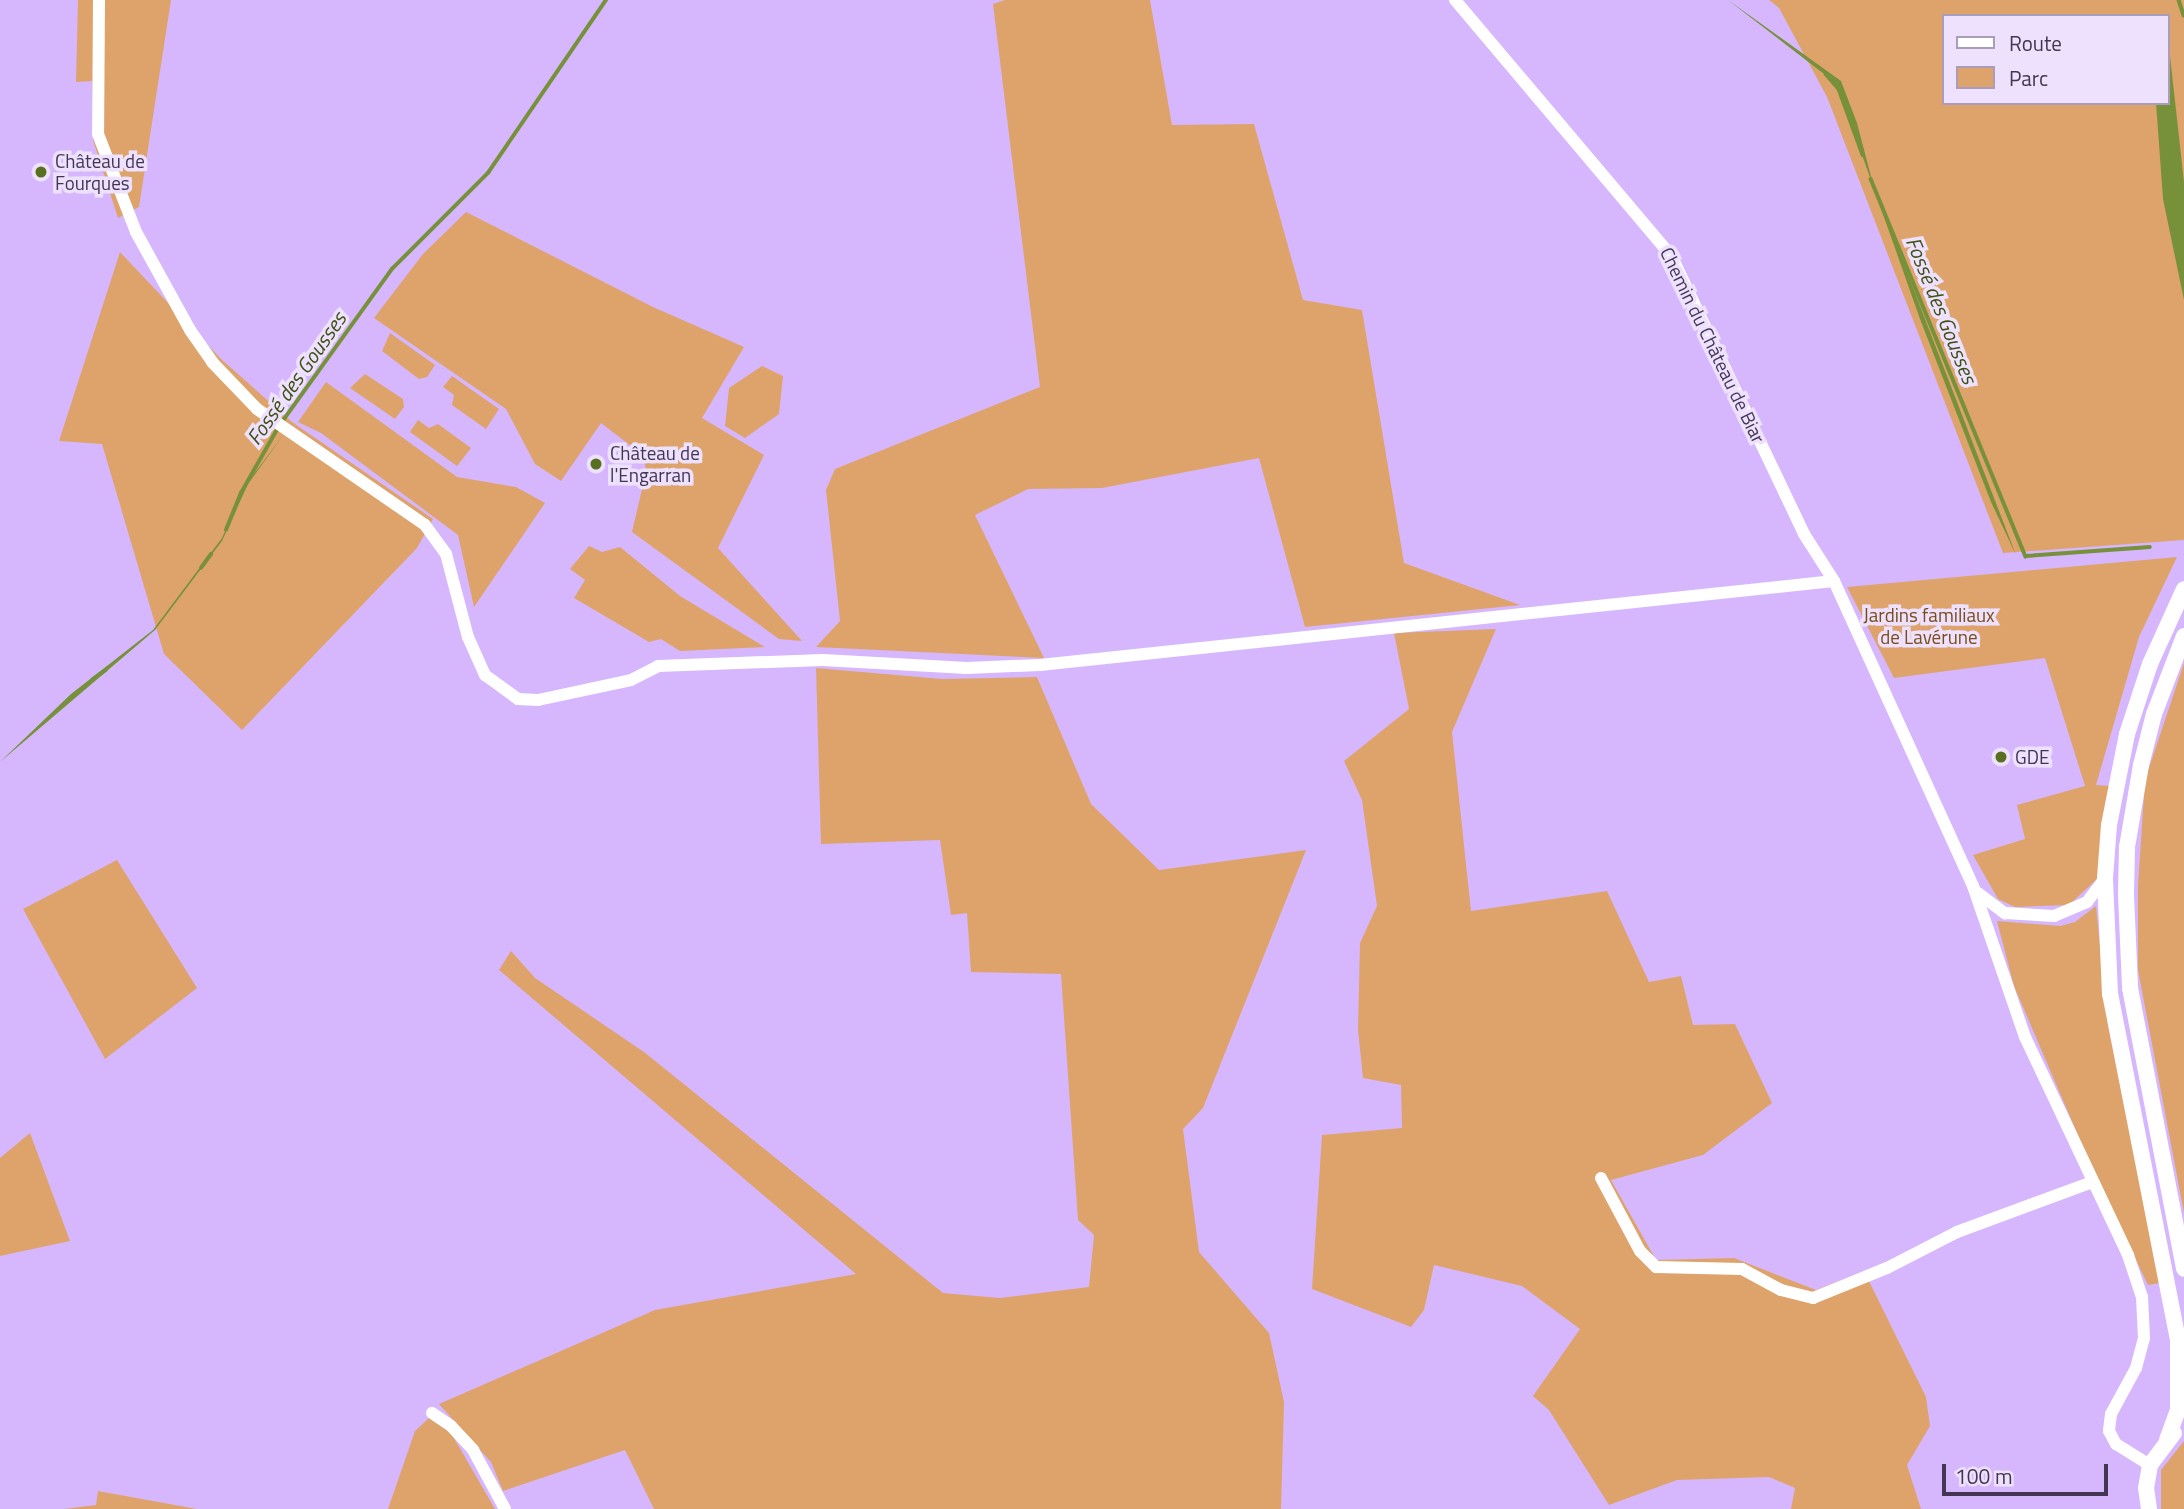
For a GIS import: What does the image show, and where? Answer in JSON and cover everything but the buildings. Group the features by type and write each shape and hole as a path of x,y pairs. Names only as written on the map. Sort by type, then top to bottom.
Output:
{"main road":[{"path":"2141,1509 2150,1465 2167,1440 2178,1409 2178,1340 2110,994 2105,878 2109,825 2127,734 2150,664 2184,589"},
{"path":"2184,636 2154,714 2141,765 2127,847 2126,895 2130,988 2184,1269"},
{"path":"2167,1440 2184,1427"},
{"path":"2146,1488 2149,1509"}],"street":[{"path":"99,0 98,134 136,232 190,330 212,362 257,409 425,525 446,554 468,638 485,675 519,699 538,700 631,680 658,666 823,660 967,668 1040,665 1834,581"},
{"name":"Chemin du Château de Biar","path":"1455,0 1672,257 1804,534 1834,581 1973,886"},
{"path":"1973,886 1992,907 2029,917 2054,916 2087,902 2105,878"},
{"path":"1973,886 2025,1037 2128,1255 2144,1317 2138,1360 2110,1414 2109,1431 2116,1444 2150,1465"},
{"path":"1987,928 1992,907"},
{"path":"1601,1178 1640,1251 1656,1267 1742,1269 1781,1290 1813,1298 1888,1268 1957,1232 2092,1182"},
{"path":"432,1413 452,1426 473,1450 505,1509"}],"green space":[{"path":"78,0 171,0 139,207 118,218 93,140 92,81 76,82"},
{"path":"1005,0 1150,0 1172,125 1254,124 1303,300 1362,310 1404,563 1520,605 1305,627 1259,458 1102,488 1028,489 975,515 1044,658 816,647 840,621 826,490 835,469 1040,387 993,4"},
{"path":"1769,0 2184,0 2184,540 2003,553 1827,97 1779,8"},
{"path":"466,212 653,307 744,347 702,418 764,455 718,548 802,641 779,639 632,532 646,472 644,456 601,423 561,481 535,464 506,409 374,318 423,254"},
{"path":"120,252 221,359 292,422 433,519 417,548 242,730 164,654 102,444 59,441"},
{"path":"390,333 435,365 427,377 419,379 382,351"},
{"path":"762,366 783,376 779,414 745,438 725,426 729,388"},
{"path":"365,374 403,399 404,407 395,419 350,388"},
{"path":"452,376 499,409 486,429 452,405 454,395 443,387"},
{"path":"326,382 457,477 516,487 545,503 474,607 458,535 321,433 298,422"},
{"path":"418,420 429,428 438,424 471,448 457,466 410,432"},
{"path":"589,546 602,552 620,547 680,596 765,647 680,651 661,639 649,642 574,598 585,580 570,569"},
{"name":"Jardins familiaux de Lavérune","path":"2177,557 2139,637 2096,785 2110,786 2097,879 2069,905 2015,907 1998,899 1973,855 2025,839 2017,805 2085,786 2045,658 1894,678 1847,587"},
{"path":"1496,629 1452,732 1471,911 1607,891 1649,982 1681,976 1693,1025 1735,1024 1772,1103 1703,1155 1611,1180 1656,1260 1734,1258 1816,1290 1864,1271 1926,1397 1930,1426 1907,1465 1921,1509 1791,1509 1795,1488 1769,1477 1677,1480 1609,1505 1549,1410 1533,1396 1580,1329 1522,1286 1434,1265 1424,1310 1411,1327 1312,1289 1322,1135 1402,1128 1401,1085 1363,1078 1358,1030 1360,943 1377,906 1362,800 1344,761 1409,709 1394,633"},
{"path":"2184,663 2184,1213 2138,970 2138,886 2145,780"},
{"path":"816,668 942,679 1037,677 1091,804 1159,870 1306,850 1203,1108 1183,1129 1199,1252 1269,1333 1284,1402 1281,1509 654,1509 625,1450 503,1491 491,1462 439,1404 655,1310 856,1274 499,970 511,951 535,978 644,1052 943,1293 1000,1298 1089,1287 1094,1235 1078,1220 1061,974 971,972 967,913 951,915 940,840 821,844"},
{"path":"117,860 197,988 105,1059 23,909"},
{"path":"2096,906 2108,1025 2160,1283 2148,1285 2095,1175 2014,986 1997,921 2060,926 2075,922"},
{"path":"30,1133 70,1241 0,1256 0,1158"},
{"path":"429,1418 451,1433 495,1509 388,1509 415,1431"},
{"path":"2184,1441 2184,1509 2161,1509 2161,1470"},
{"path":"98,1491 197,1509 64,1509 96,1505"}],"shaded area":[{"path":"1728,0 1841,81 1857,123 1873,184 2016,555 1991,502 1920,319 1837,84"},
{"path":"2170,56 2184,182 2184,300 2163,199 2156,105 2170,105"},
{"path":"284,434 248,484 222,541 155,630 0,762 71,694 153,630 222,538 245,486"}],"waterway":[{"name":"Fossé des Gousses","path":"282,422 392,269 488,173 606,0"},
{"path":"2179,0 2184,15"},
{"name":"Fossé des Gousses","path":"1826,74 1839,89 1863,155"},
{"name":"Fossé des Gousses","path":"1871,179 2026,556 2150,547"},
{"name":"Fossé des Gousses","path":"226,530 241,493 278,428"},
{"name":"Fossé des Gousses","path":"201,568 211,554"},
{"name":"Fossé des Gousses","path":"92,680 106,670"}],"place":[{"name":"Château de Fourques","path":"41,172"},
{"name":"Château de l'Engarran","path":"596,464"},
{"name":"GDE","path":"2001,757"}]}
